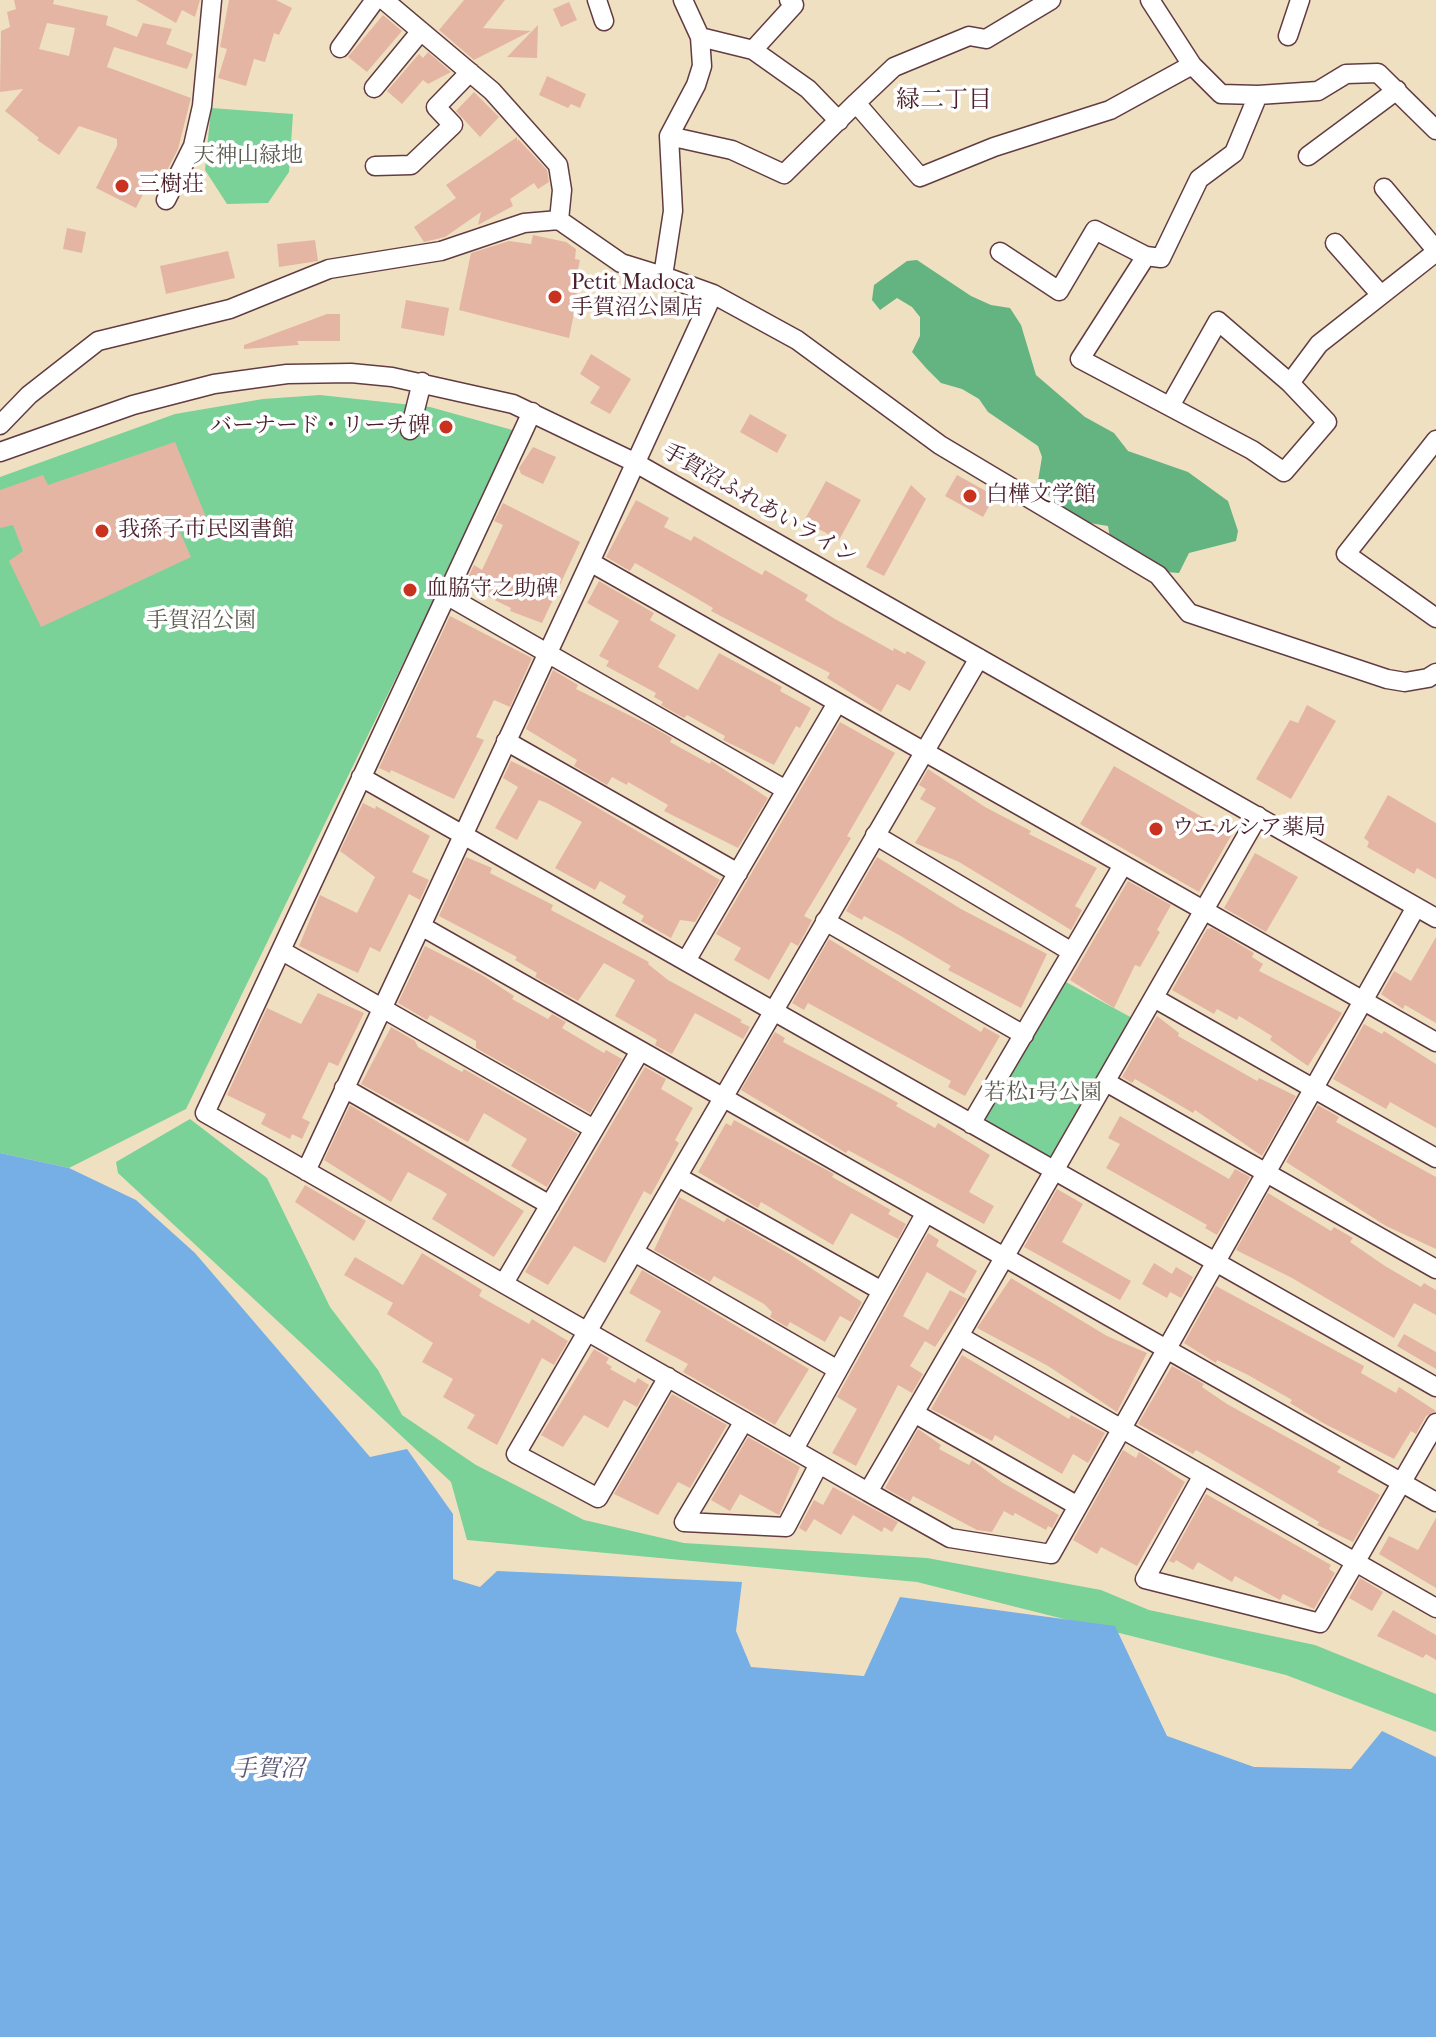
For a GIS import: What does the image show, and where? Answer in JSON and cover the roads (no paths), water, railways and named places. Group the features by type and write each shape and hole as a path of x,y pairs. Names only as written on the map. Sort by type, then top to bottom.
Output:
{"street":[{"path":"166,200 193,146 202,106 212,0"},
{"path":"340,48 375,0"},
{"path":"384,0 492,91 558,165 562,190 559,220"},
{"path":"597,0 604,21"},
{"path":"663,276 673,211 669,136 696,85 702,66 700,37 683,0"},
{"path":"753,50 794,5 789,0"},
{"path":"669,136 732,150 784,174 894,67 969,36 986,39 1051,0"},
{"path":"1150,0 1192,65 1221,94 1318,91 1346,74 1365,71 1378,73 1435,126"},
{"path":"1288,36 1300,0"},
{"path":"374,88 421,31"},
{"path":"700,37 753,50 808,89 839,121"},
{"path":"856,103 920,177 994,147 1110,110 1192,65"},
{"path":"375,166 411,165 453,125 436,107 470,72"},
{"path":"1308,156 1397,90"},
{"path":"1000,252 1059,291 1095,230 1146,256 1161,258 1199,179 1234,153 1258,95"},
{"path":"1290,383 1319,344 1436,251 1384,188"},
{"path":"0,425 29,395 98,341 230,309 329,269 441,251 524,223 559,220 621,263 713,294 797,340 940,445 1158,575 1189,613 1387,679 1405,682 1428,678 1436,673"},
{"path":"1335,243 1381,295"},
{"path":"1146,256 1080,359 1127,387 1170,406 1284,472 1327,422 1290,383 1218,321 1170,406"},
{"path":"306,1171 713,294"},
{"name":"手賀沼ふれあいライン","path":"0,452 91,418 247,378 351,373 422,382 478,394 532,412 634,462 1436,918"},
{"path":"410,430 422,382"},
{"path":"532,412 205,1113 950,1538 1051,1554 1416,907"},
{"path":"1436,440 1346,554 1436,618"},
{"path":"590,562 1436,1042"},
{"path":"446,595 786,790"},
{"path":"668,1377 598,1498 516,1454 979,658"},
{"path":"686,961 837,703"},
{"path":"506,741 738,873"},
{"path":"361,777 1436,1387"},
{"path":"868,1492 1258,816"},
{"path":"875,835 1072,952"},
{"path":"971,1124 1123,865"},
{"path":"825,921 1024,1035"},
{"path":"421,926 1436,1502"},
{"path":"282,951 594,1129"},
{"path":"1154,998 1436,1158"},
{"path":"504,1283 640,1051"},
{"path":"1106,1082 1436,1269"},
{"path":"344,1088 550,1205"},
{"path":"678,1177 882,1291"},
{"path":"794,1449 925,1214"},
{"path":"634,1252 838,1370"},
{"path":"959,1336 1436,1608"},
{"path":"914,1413 1078,1506"},
{"path":"744,1421 684,1522 786,1527 819,1464"},
{"path":"1203,1475 1145,1579 1320,1623 1436,1423"}],"water":[{"name":"手賀沼","path":"0,1153 69,1168 136,1200 195,1253 370,1457 407,1449 453,1514 453,1579 480,1587 497,1571 742,1582 736,1631 751,1667 864,1676 900,1597 1115,1626 1167,1736 1254,1767 1351,1769 1382,1731 1436,1757 1436,2037 0,2037"}],"place":[{"name":"三樹荘","path":"122,186"},
{"name":"Petit Madoca 手賀沼公園店","path":"555,297"},
{"name":"バーナード・リーチ碑","path":"446,427"},
{"name":"白樺文学館","path":"970,496"},
{"name":"我孫子市民図書館","path":"102,531"},
{"name":"血脇守之助碑","path":"410,590"},
{"name":"ウエルシア薬局","path":"1156,829"}],"district":[{"name":"緑二丁目","path":"944,101"}],"park label":[{"name":"天神山緑地","path":"248,157"},
{"name":"手賀沼公園","path":"201,622"},
{"name":"若松1号公園","path":"1043,1094"}]}
